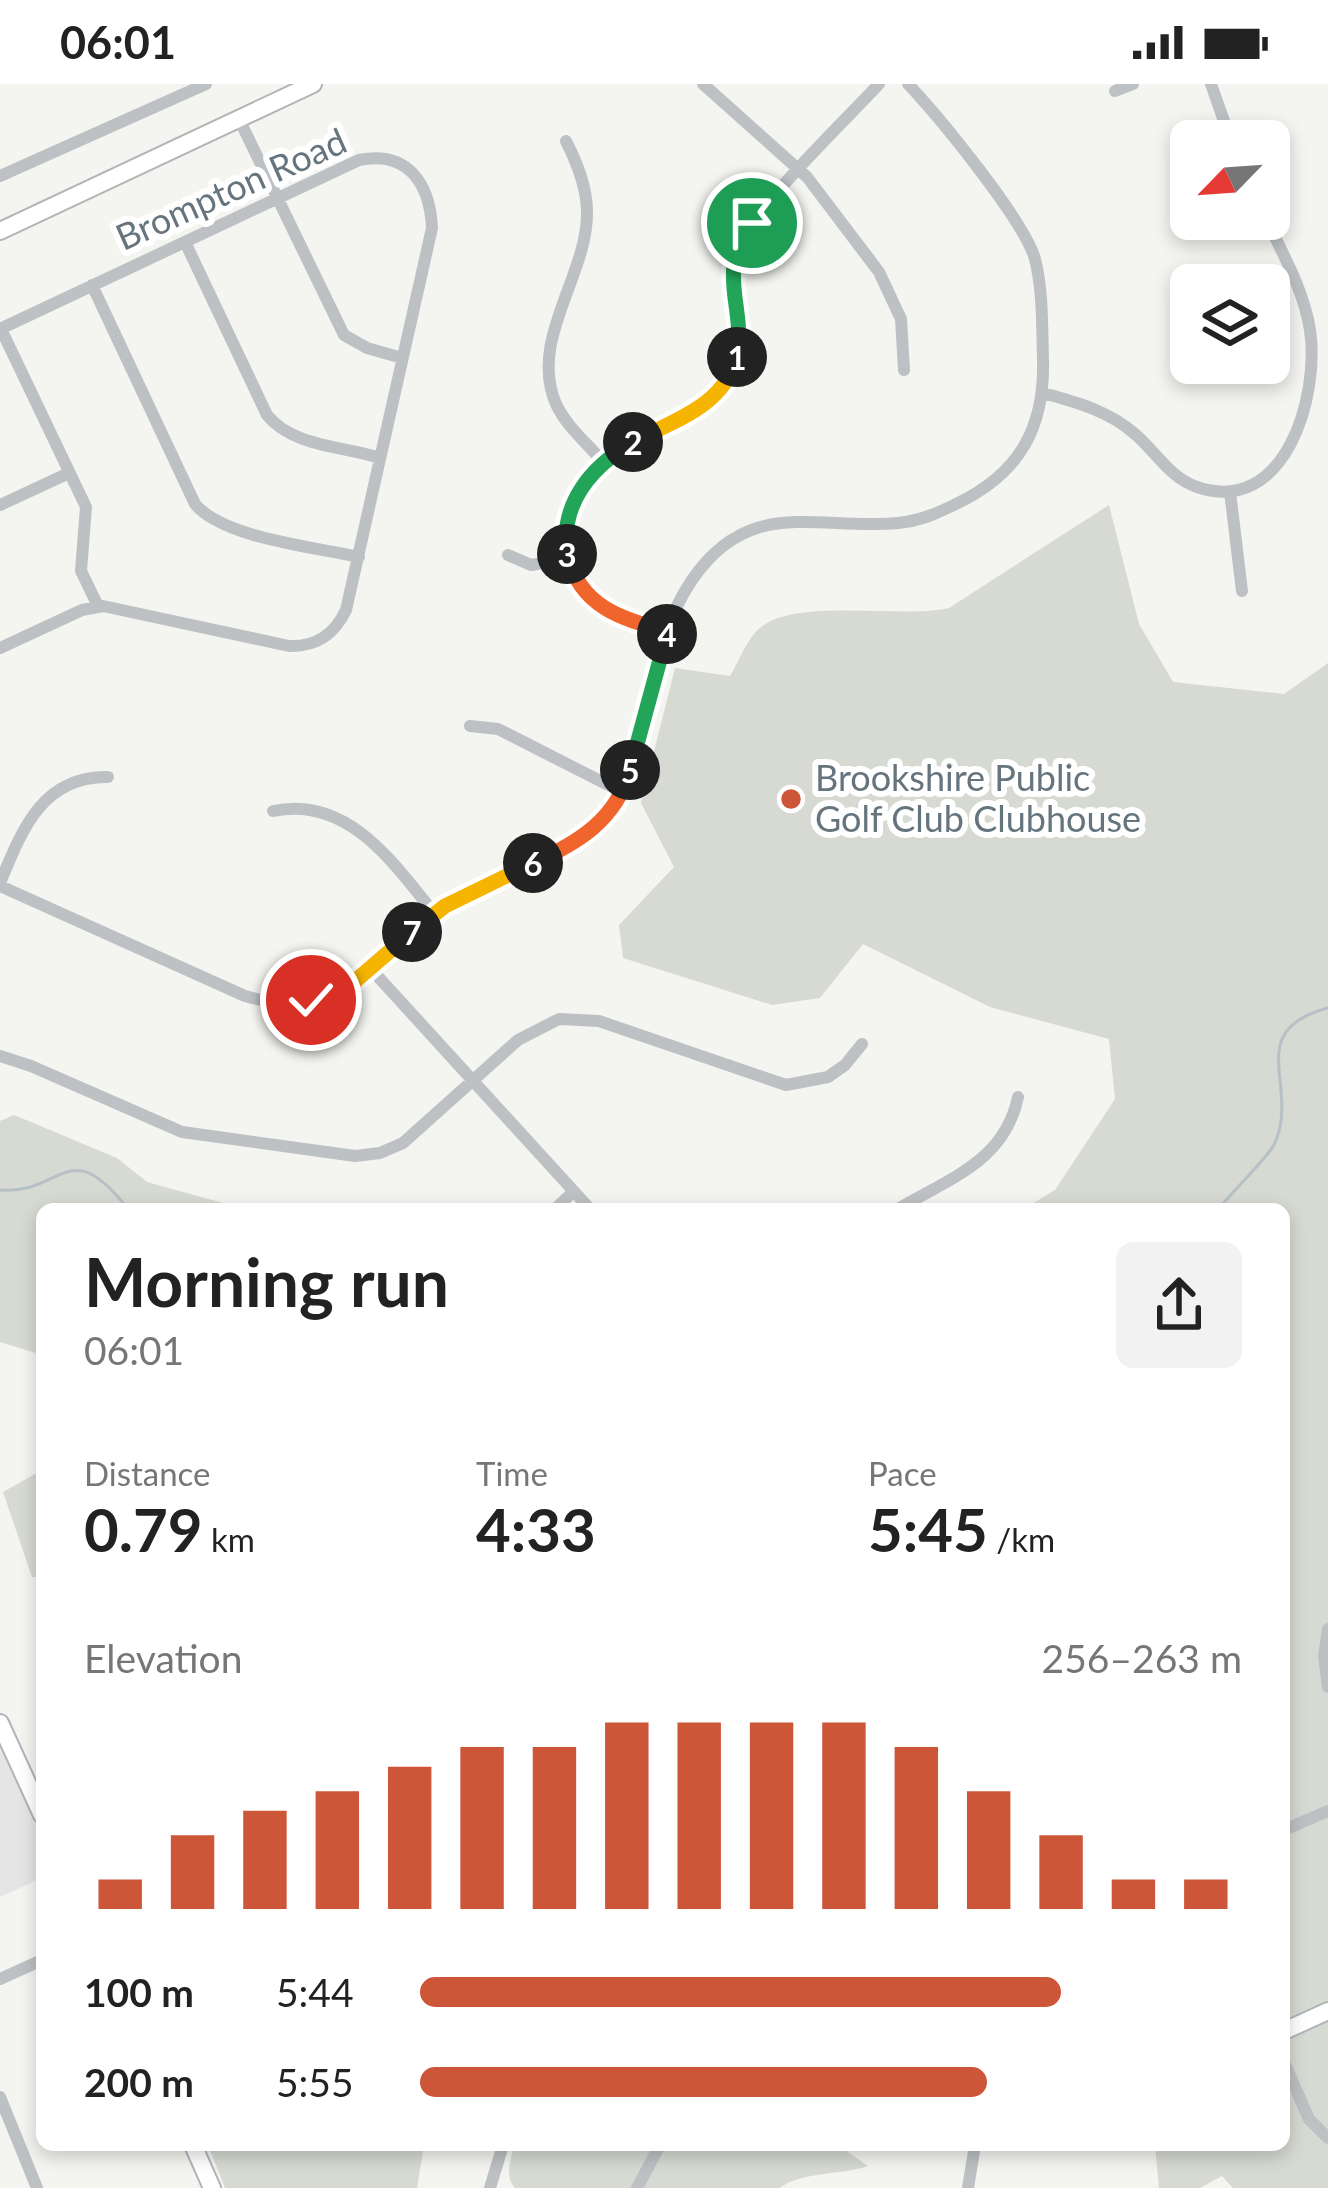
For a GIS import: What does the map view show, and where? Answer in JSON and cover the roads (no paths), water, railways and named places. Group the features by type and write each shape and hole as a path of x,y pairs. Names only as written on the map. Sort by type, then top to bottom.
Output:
{"street":[{"path":"0,176 206,84"},
{"path":"0,231 313,84"},
{"path":"703,84 799,171 886,282 902,326 904,370"},
{"path":"668,631 615,616 594,603 580,586 568,559 570,508 603,462 697,410 726,383 739,339 731,286 734,254 752,223 879,84"},
{"path":"108,777 76,780 44,800 25,827 0,884 256,999 311,1000 344,988 434,913 573,844 600,823 622,792 668,631 684,592 706,563 758,529 803,520 886,524 916,520 983,490 1021,456 1036,427 1043,393 1039,286 1031,249 1017,224 908,84"},
{"path":"1115,91 1133,84"},
{"path":"1210,84 1223,120"},
{"path":"239,118 344,335 367,348 402,358"},
{"path":"566,141 584,188 587,221 551,349 550,379 565,418 603,462"},
{"name":"Brompton Road","path":"0,329 368,158 396,161 418,176 428,196 432,229 341,622 331,633 303,647 98,606"},
{"path":"1043,393 1115,419 1184,481 1230,492 1259,482 1285,458 1312,361 1304,306 1274,240"},
{"path":"185,242 277,428 380,458"},
{"path":"92,286 203,514 230,527 358,557"},
{"path":"0,329 87,517 81,572 98,606 0,648"},
{"path":"0,506 69,472"},
{"path":"1230,492 1242,591"},
{"path":"508,555 531,565 568,559"},
{"path":"470,726 499,729 622,792"},
{"path":"273,811 306,808 344,820 373,844 434,913"},
{"path":"371,969 584,1203"},
{"path":"0,1057 182,1132 355,1156 403,1143 533,1030 567,1018 599,1021 786,1085 828,1077 862,1045"},
{"path":"908,1203 992,1151 1009,1129 1018,1097"},
{"path":"561,1203 573,1192"},
{"path":"1328,1628 1324,1656 1328,1687"},
{"path":"0,1723 36,1784"},
{"path":"1290,1827 1328,1811"},
{"path":"0,1979 36,1963"},
{"path":"1290,2028 1328,2011"},
{"path":"1290,2076 1309,2119 1328,2138"},
{"path":"0,2097 37,2188"},
{"path":"196,2151 212,2188"},
{"path":"490,2188 501,2151"},
{"path":"637,2188 657,2151"},
{"path":"968,2188 974,2151"}],"waterway":[{"path":"1224,1203 1275,1143 1281,1121 1280,1046 1287,1031 1302,1018 1328,1008"},
{"path":"0,1190 21,1189 78,1170 92,1174 123,1203"}],"place":[{"name":"Brookshire Public Golf Club Clubhouse","path":"791,799"}]}
